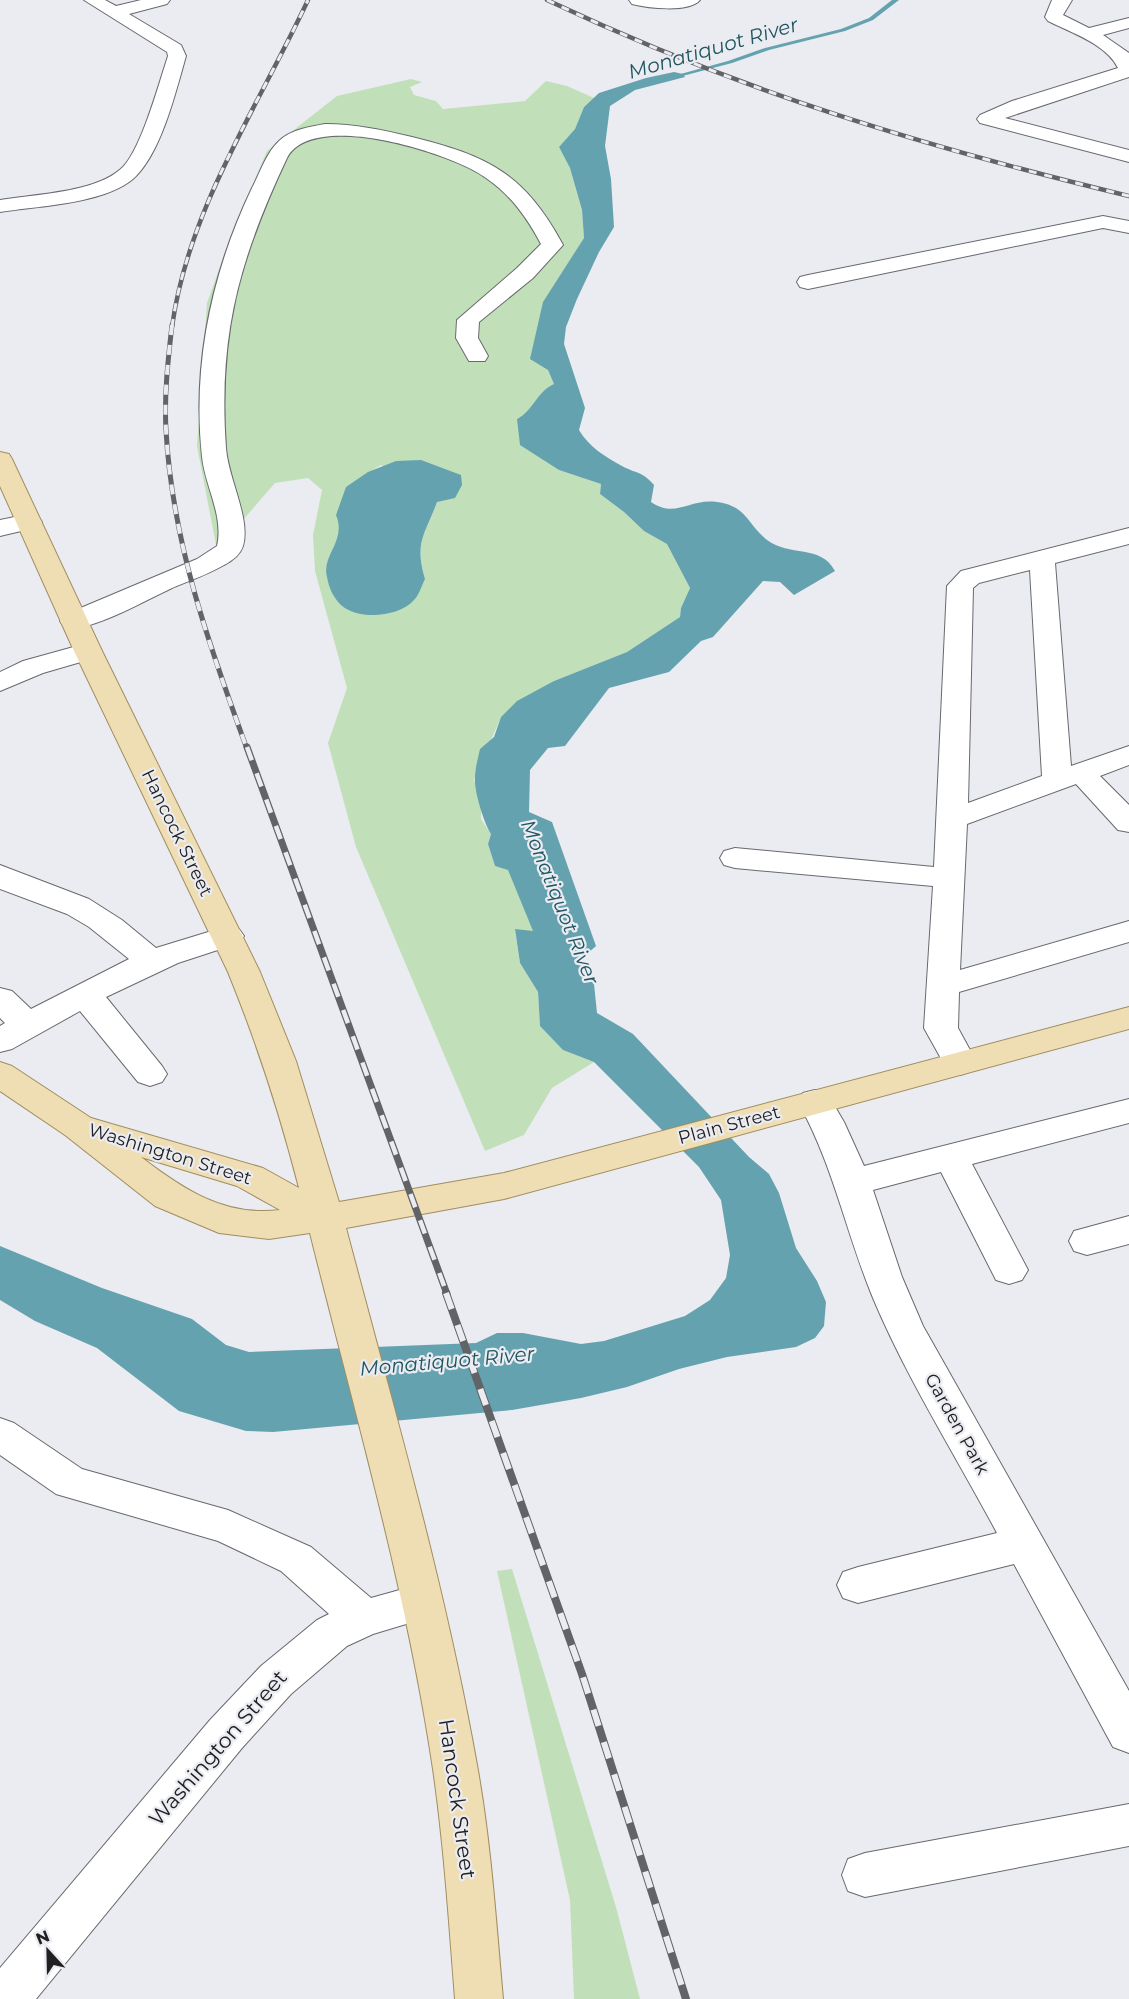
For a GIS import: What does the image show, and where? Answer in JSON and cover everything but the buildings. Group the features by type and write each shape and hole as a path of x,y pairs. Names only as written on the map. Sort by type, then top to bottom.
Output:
{"main road":[{"name":"Hancock Street","path":"0,459 88,651 228,936 260,1007 273,1042 325,1219"},
{"name":"Plain Street","path":"325,1219 473,1193 1129,1017"},
{"name":"Washington Street","path":"3,1080 77,1126 168,1197 193,1210 243,1224 269,1225 325,1219"},
{"name":"Washington Street","path":"77,1126 230,1170 270,1186 325,1219"},
{"path":"325,1219 421,1602"},
{"name":"Hancock Street","path":"421,1602 455,1770 479,1999"}],"street":[{"path":"0,206 98,189 121,177 132,168 154,122 177,56 175,49 93,0"},
{"path":"115,12 161,0"},
{"path":"638,0 654,4 691,0"},
{"path":"1063,0 1058,4 1054,17 1120,53 1129,71 1019,105 987,119 1129,156"},
{"path":"1087,34 1129,23"},
{"path":"74,621 111,609 162,582 214,560 229,549 232,534 214,454 213,356 228,281 248,217 283,147 294,139 310,133 332,130 359,132 447,151 486,167 522,196 539,218 552,245 525,273 468,320 467,338 477,356"},
{"path":"808,282 1103,222 1129,227"},
{"path":"0,528 29,522"},
{"path":"960,1063 941,1028 952,819 960,586 970,577 1129,536"},
{"path":"1042,558 1069,777 1129,823"},
{"path":"0,682 33,667 88,651"},
{"path":"952,819 1129,755"},
{"path":"735,858 948,878"},
{"path":"0,875 3,879 67,902 107,924 151,961"},
{"path":"943,986 1129,931"},
{"path":"0,999 14,1033 151,961 228,936"},
{"path":"85,994 150,1074"},
{"name":"Garden Park","path":"815,1102 837,1141 853,1182 880,1269 906,1329 1129,1733"},
{"path":"853,1182 1129,1111"},
{"path":"951,1157 1009,1270"},
{"path":"1087,1241 1129,1230"},
{"path":"0,1434 70,1482 228,1527 296,1559 364,1618"},
{"path":"858,1585 1024,1544"},
{"name":"Washington Street","path":"5,1999 251,1705 304,1654 332,1633 364,1618 421,1602"},
{"path":"865,1875 1129,1825"}],"green space":[{"path":"411,79 422,82 410,87 414,95 436,101 443,109 525,101 546,81 567,86 594,98 584,107 575,129 559,147 570,168 582,210 584,238 566,268 548,370 554,384 543,391 528,411 517,419 559,470 601,484 600,494 644,531 667,543 690,588 681,608 680,617 627,652 554,681 501,717 474,780 481,803 481,819 491,834 488,844 495,866 508,869 534,932 515,930 520,963 538,992 540,1026 564,1050 594,1062 552,1088 524,1135 485,1151 356,847 328,743 347,688 315,571 313,535 322,490 308,478 275,483 217,550 197,446 207,303 233,231 267,151 337,96","holes":["381,465 437,502 422,539 421,556 425,579 414,600 333,548 339,536 346,487"]},
{"path":"512,1569 616,1907 640,1999 574,1999 570,1900 497,1571"}],"water":[{"path":"674,72 683,74 685,77 635,90 610,106 605,146 611,179 614,227 599,252 577,299 566,327 564,344 585,408 579,430 587,441 603,455 650,480 654,485 651,502 660,507 668,509 707,502 727,504 746,516 767,540 785,548 822,557 835,571 794,595 780,582 763,581 713,637 701,641 669,672 609,688 565,746 548,748 530,770 529,812 552,822 596,946 580,960 594,984 597,1013 633,1034 749,1157 769,1174 779,1193 796,1248 817,1281 826,1302 824,1326 815,1338 796,1347 727,1357 679,1369 627,1387 512,1410 273,1432 246,1431 179,1411 97,1348 35,1321 0,1300 0,1246 102,1288 192,1319 226,1345 249,1352 476,1343 497,1333 523,1333 581,1344 604,1341 685,1316 710,1300 726,1278 730,1255 721,1200 699,1167 594,1062 563,1050 540,1026 538,992 520,963 515,929 533,931 508,870 495,866 488,844 491,834 480,807 475,784 480,749 494,737 501,717 517,701 554,681 627,652 680,617 681,608 690,588 667,544 644,531 600,494 601,484 559,470 520,445 517,419 528,411 543,391 554,384 548,370 530,359 543,302 584,238 582,210 570,168 559,147 575,129 584,107 599,93"},
{"path":"421,460 461,475 462,485 455,498 437,502 425,531 421,556 425,579 419,593 407,606 389,613 368,615 349,610 341,605 334,596 326,569 338,533 339,524 336,515 346,487 368,472 396,461"}],"waterway":[{"name":"Monatiquot River","path":"669,78 730,62 767,49 843,30 871,19 896,0"}],"railway":[{"path":"172,327 180,283 209,199 308,0"},
{"path":"547,0 689,62 761,89 905,136 1129,196"},
{"path":"172,325 167,378 166,430 176,512 184,553 206,632 247,749"},
{"path":"247,747 447,1294"},
{"path":"446,1293 582,1674 686,1999"}]}
